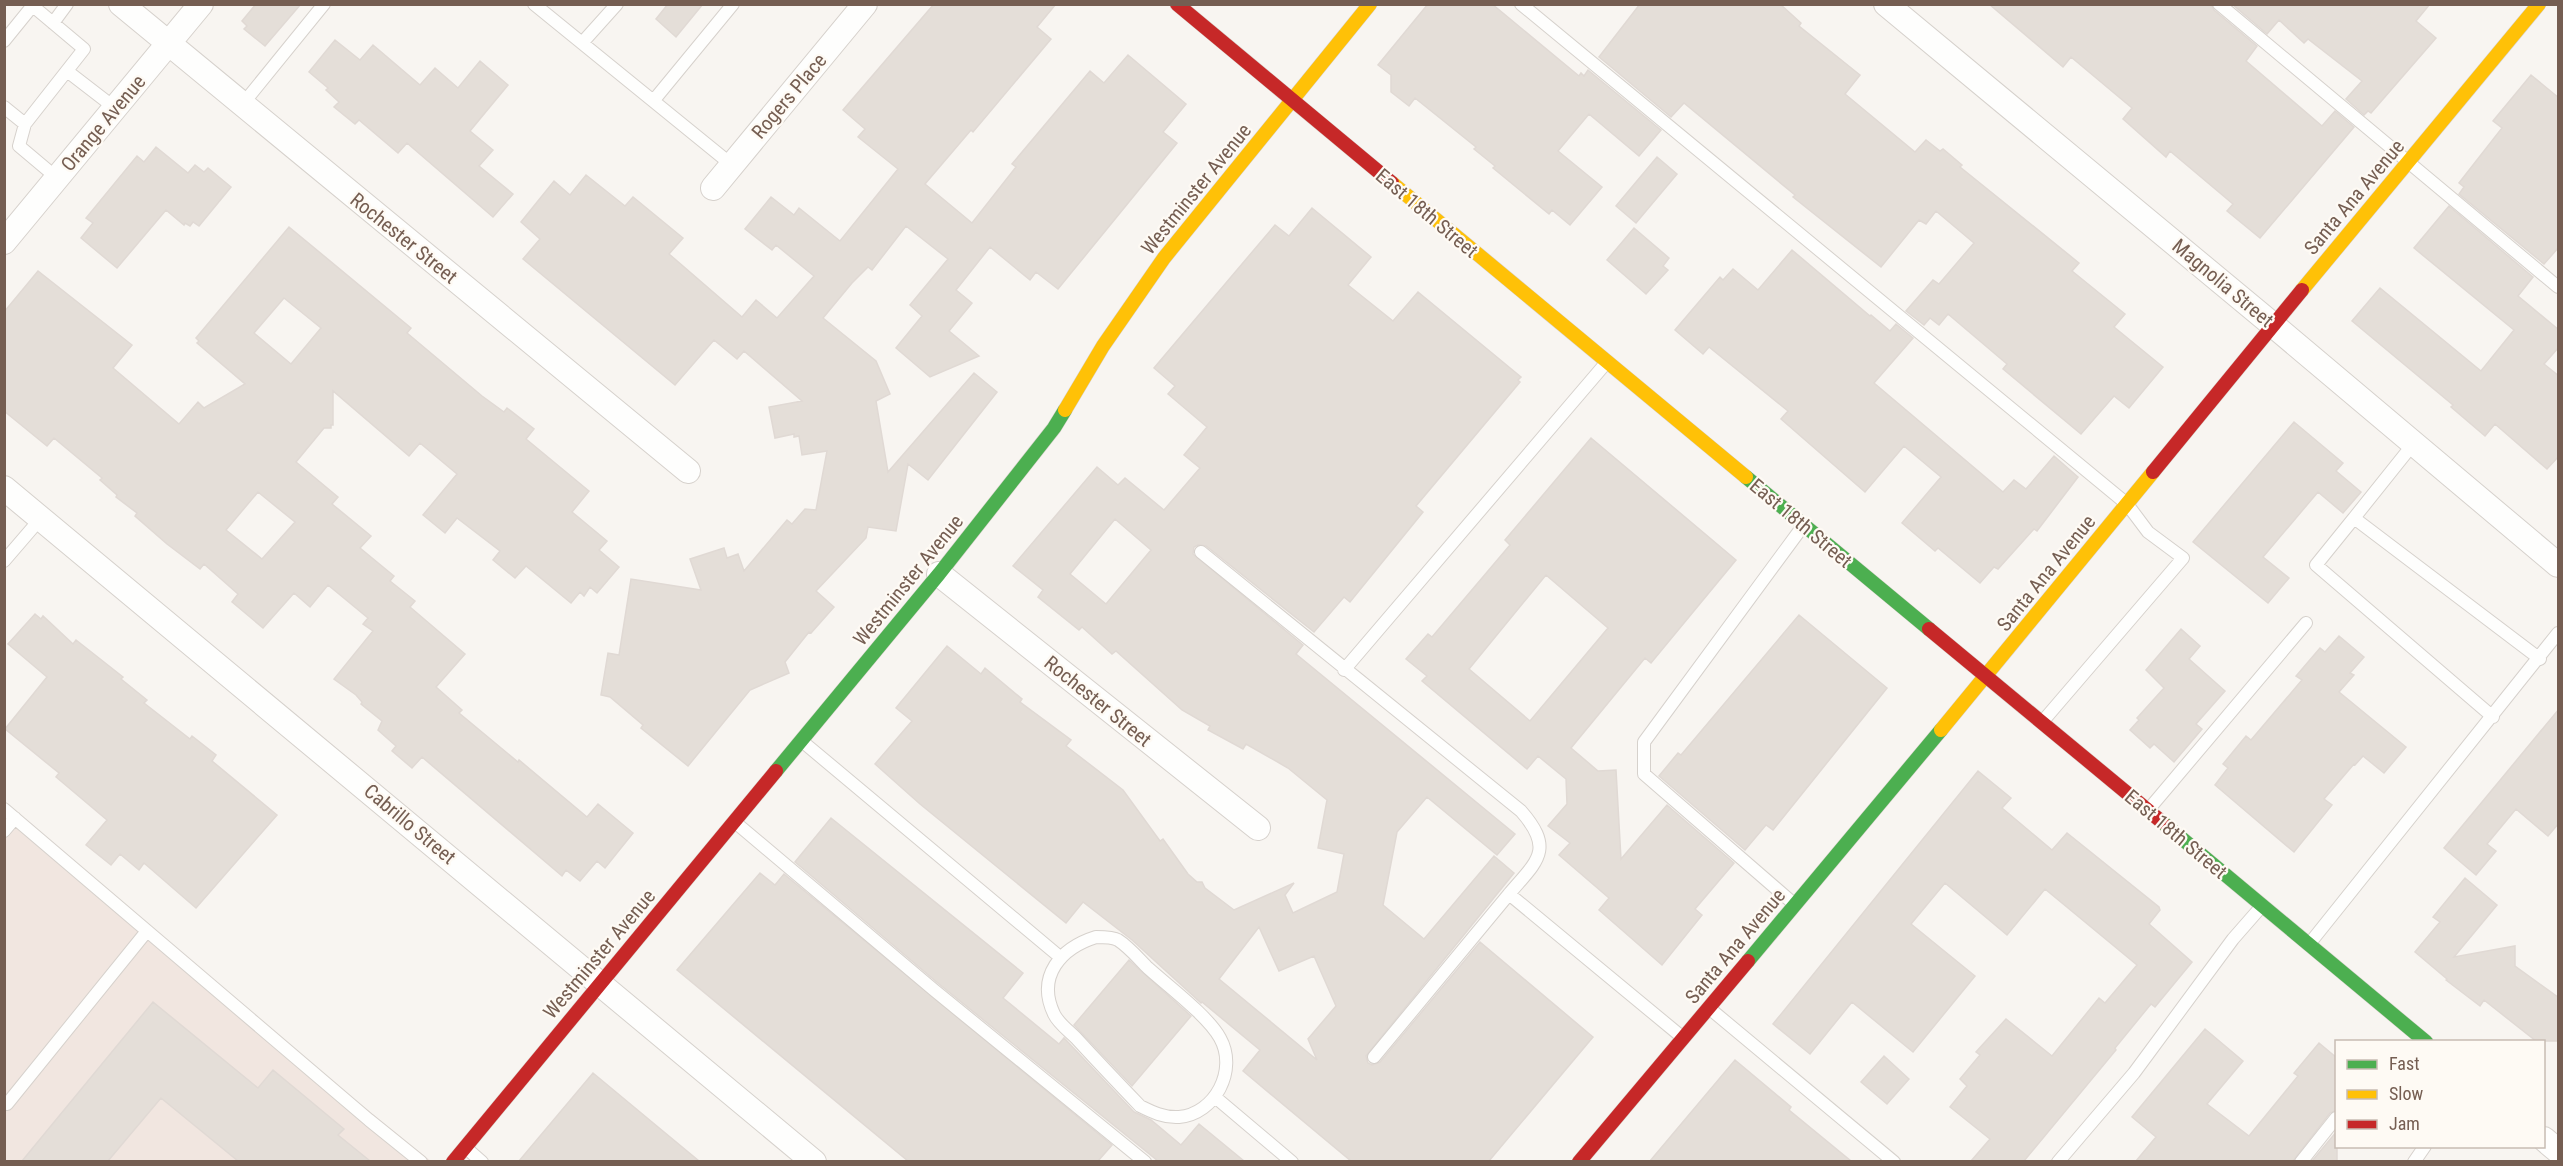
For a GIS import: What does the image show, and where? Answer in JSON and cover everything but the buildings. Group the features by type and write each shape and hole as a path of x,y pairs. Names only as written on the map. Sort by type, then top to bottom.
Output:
{"street":[{"name":"Rochester Street","path":"121,4 687,471"},
{"name":"Orange Avenue","path":"4,242 201,4"},
{"name":"Rogers Place","path":"713,188 865,4"},
{"name":"East 18th Street","path":"1177,4 2425,1040"},
{"name":"Westminster Avenue","path":"453,1161 600,982 736,823 939,574 1054,428 1103,346 1164,258 1370,4"},
{"name":"Magnolia Street","path":"1886,4 2559,565"},
{"name":"Santa Ana Avenue","path":"1579,1161 1986,676 2539,4"},
{"name":"Cabrillo Street","path":"4,488 814,1161"},
{"name":"Rochester Street","path":"939,574 1258,828"},
{"path":"2545,1140 2559,1151"}],"lane":[{"path":"53,23 67,4"},
{"path":"242,105 324,4"},
{"path":"534,4 732,165"},
{"path":"582,43 617,4"},
{"path":"654,100 733,4"},
{"path":"1521,4 2127,504 2148,532 2183,558 2041,722"},
{"path":"2219,4 2559,287"},
{"path":"4,41 34,6 84,49 25,124 19,146 57,178"},
{"path":"67,71 115,108"},
{"path":"4,107 25,124"},
{"path":"1344,670 1607,362"},
{"path":"2414,443 2316,564 2493,717"},
{"path":"4,561 41,518"},
{"path":"2354,518 2540,659"},
{"path":"1795,904 1644,774 1644,742 1804,525"},
{"path":"1201,552 1521,811 1535,827 1539,840 1538,859 1374,1057"},
{"path":"2148,810 2306,623"},
{"path":"2309,944 2559,633"},
{"path":"802,741 1060,957"},
{"path":"4,809 369,1120 421,1161"},
{"path":"4,831 15,818"},
{"path":"736,823 934,990 1145,1161"},
{"path":"1509,894 1683,1038"},
{"path":"2058,1161 2134,1073 2233,939 2262,906"},
{"path":"7,1104 147,931"},
{"path":"1096,937 1117,939 1207,1023 1220,1038 1227,1058 1225,1079 1215,1097 1199,1111 1179,1117 1158,1115 1140,1106 1054,1016 1048,996 1050,975 1060,957 1076,943 1096,937"},
{"path":"1708,1008 1894,1161"},
{"path":"2401,1040 2411,1028"},
{"path":"1215,1097 1292,1161"},
{"path":"2301,1161 2335,1120"},
{"path":"465,1147 482,1161"},
{"path":"2414,1161 2424,1148"}],"shaded area":[{"path":"4,814 417,1150 431,1161 5,1161"}],"traffic: fast":[{"path":"776,771 939,574 1054,428 1065,410"},
{"path":"1746,477 1929,629"},
{"path":"1748,961 1941,730"},
{"path":"2162,822 2424,1040"}],"traffic: slow":[{"path":"1065,410 1103,346 1164,258 1370,4"},
{"path":"2302,290 2539,4"},
{"path":"1392,183 1746,477"},
{"path":"1941,730 2153,472"}],"traffic: jam":[{"path":"1177,4 1392,183"},
{"path":"2153,472 2302,290"},
{"path":"1929,629 2162,822"},
{"path":"453,1162 776,771"},
{"path":"1579,1162 1748,961"}]}
